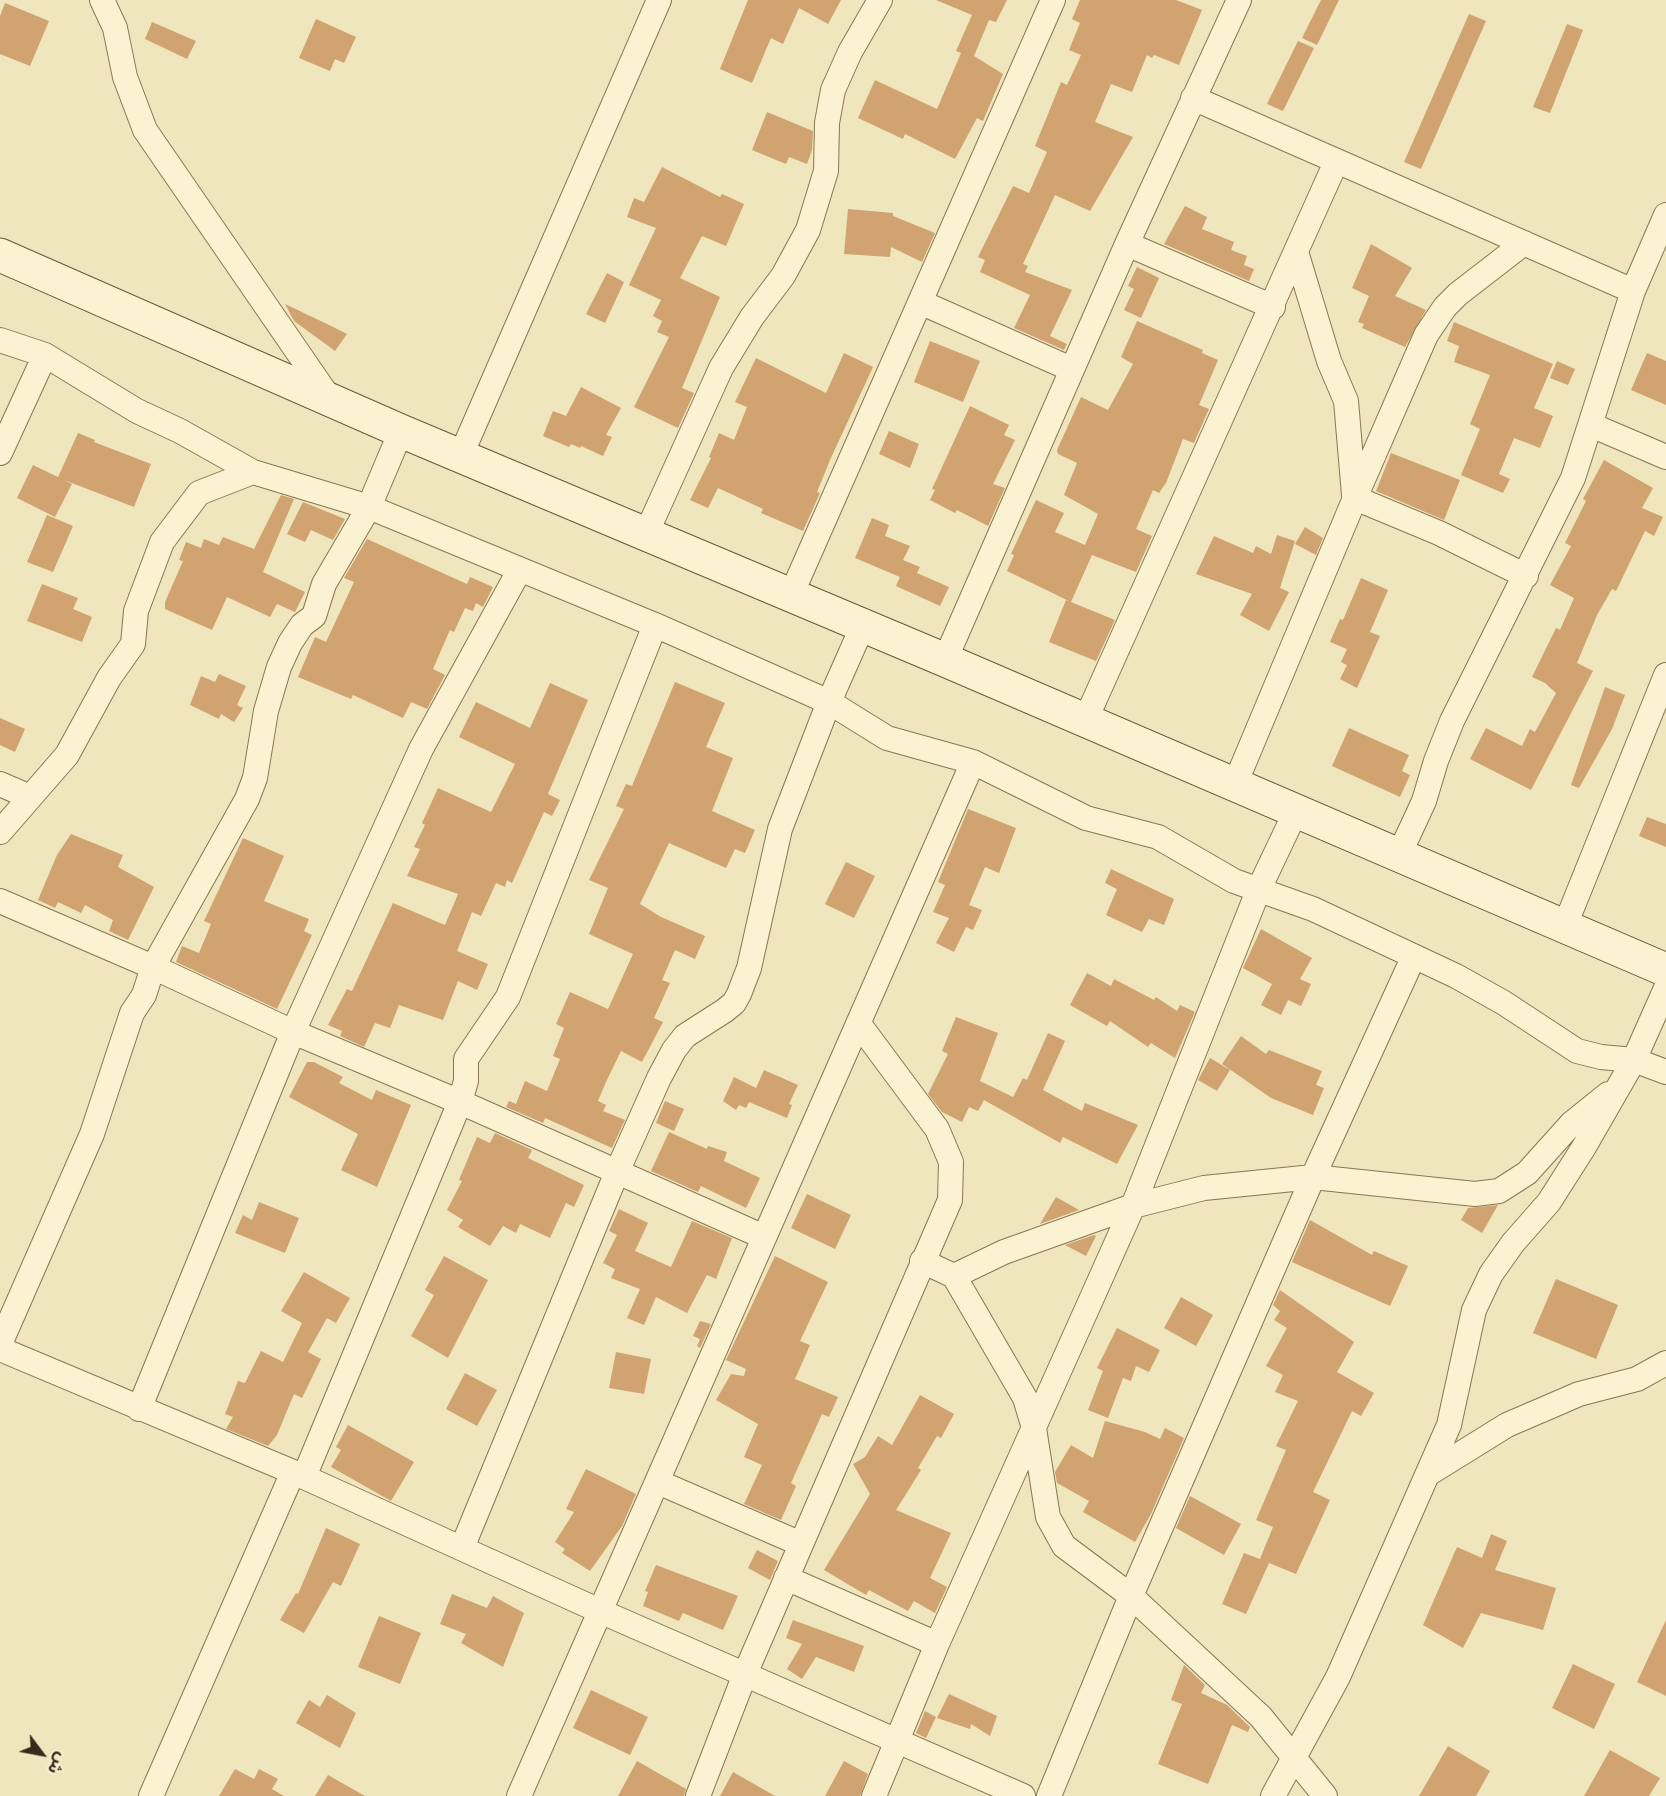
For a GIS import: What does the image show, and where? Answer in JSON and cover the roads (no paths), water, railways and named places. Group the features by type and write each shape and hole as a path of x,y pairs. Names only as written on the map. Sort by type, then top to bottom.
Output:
{"street":[{"path":"102,0 115,28 125,78 145,130 330,399"},
{"path":"461,455 659,0"},
{"path":"646,534 721,368 752,317 783,276 808,230 826,171 827,123 833,90 850,52 880,0"},
{"path":"791,595 1053,0"},
{"path":"945,660 1071,369 1239,0"},
{"path":"1193,98 1633,291"},
{"path":"1085,721 1297,255 1336,162"},
{"path":"1399,855 1424,801 1436,761 1452,721 1573,478 1633,291 1666,215"},
{"path":"1234,784 1354,498 1426,335 1436,319 1458,294 1524,243"},
{"path":"1127,244 1273,307"},
{"path":"0,255 401,431 863,625 1666,970"},
{"path":"1297,255 1325,351 1346,401 1354,498"},
{"path":"920,302 1071,369"},
{"path":"0,340 45,355 136,411 180,431 253,472 369,507 519,571 655,625 828,702 887,738 973,762 1086,818 1158,837 1234,881 1343,922 1413,958 1456,976 1504,1003 1576,1051 1601,1057 1634,1060 1666,1072"},
{"path":"0,453 45,355"},
{"path":"1591,425 1666,457"},
{"path":"0,1344 92,1134 132,1013 144,995 153,967 247,799 255,778 266,711 279,667 290,643 302,625 314,616 324,584 369,507 401,431"},
{"path":"0,832 67,755 109,678 133,644 136,611 162,542 199,493 253,472"},
{"path":"1354,498 1438,533 1526,576"},
{"path":"140,1409 292,1032 421,748 519,571"},
{"path":"155,1795 299,1474 460,1102 466,1082 466,1059 508,997 655,625"},
{"path":"462,1548 617,1172 674,1050 685,1036 734,1003 739,994 750,968 780,830 828,702 863,625"},
{"path":"1564,928 1658,716 1666,675"},
{"path":"519,1796 602,1612 973,762"},
{"path":"0,783 30,797"},
{"path":"874,1796 937,1644 1133,1206 1258,891 1296,811"},
{"path":"0,901 153,967 292,1032 460,1102 764,1237"},
{"path":"1048,1796 1131,1596 1313,1177 1413,958"},
{"path":"1273,1796 1343,1666 1449,1425 1474,1310 1491,1274 1513,1243 1549,1202 1634,1060 1666,988"},
{"path":"698,1796 745,1674 950,1200 951,1162 938,1129 859,1024"},
{"path":"954,1276 1004,1252 1133,1206 1204,1188 1262,1180 1313,1177 1475,1194 1498,1191 1527,1173 1572,1123 1620,1084"},
{"path":"922,1261 954,1276 1026,1398 1034,1428 1048,1517 1064,1546 1131,1596 1261,1717 1325,1796"},
{"path":"0,1349 299,1474 602,1612 1023,1796"},
{"path":"1428,1474 1507,1425 1579,1394 1637,1378 1666,1363"},
{"path":"658,1482 801,1544"},
{"path":"786,1578 937,1644"}]}
